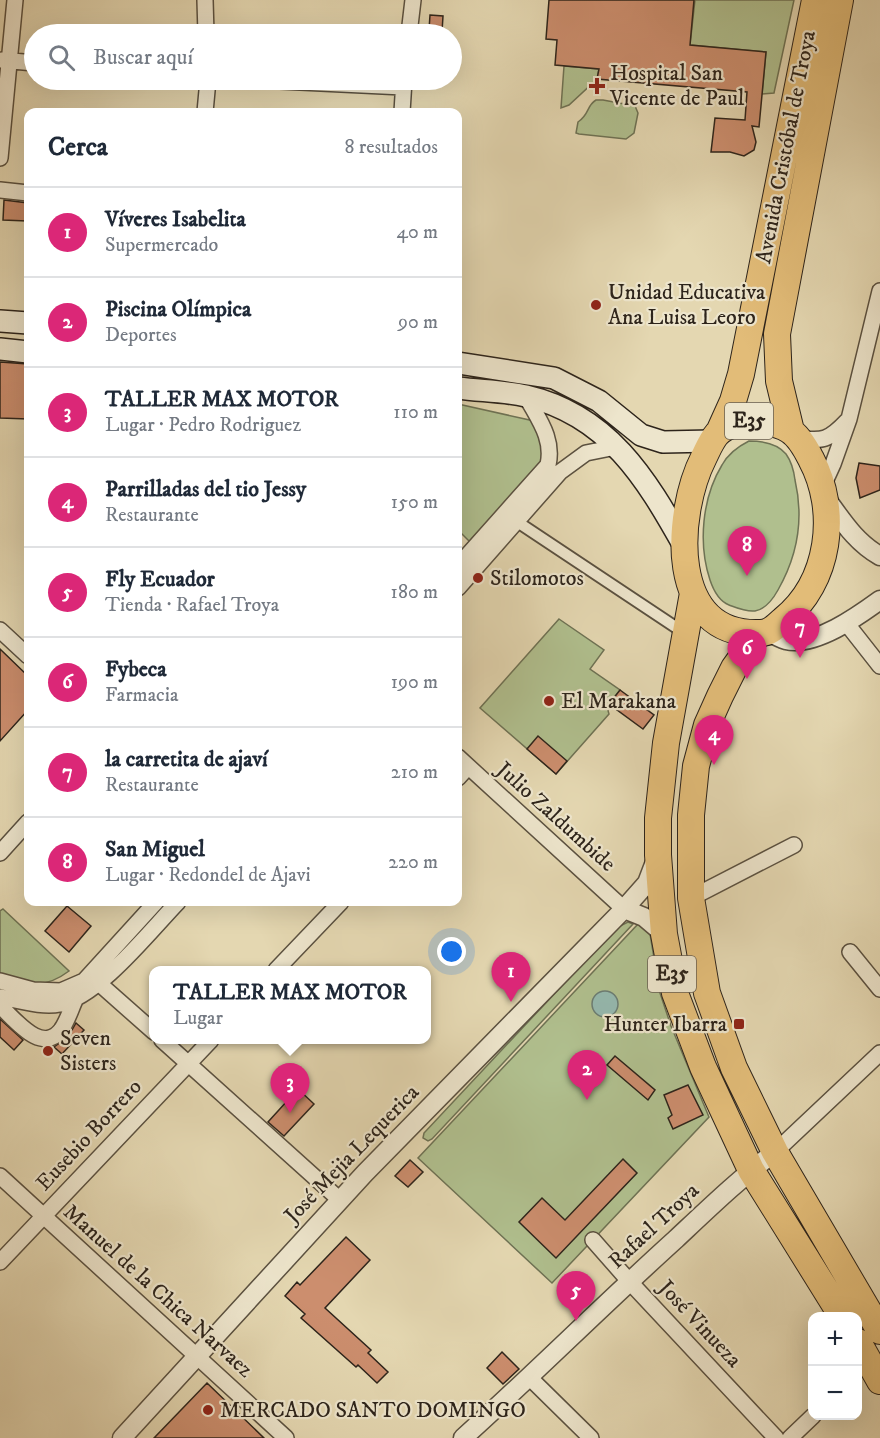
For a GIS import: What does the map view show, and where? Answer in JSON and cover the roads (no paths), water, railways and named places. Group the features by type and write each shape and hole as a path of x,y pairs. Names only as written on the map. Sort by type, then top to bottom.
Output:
{"highway":[{"name":"Avenida Cristóbal de Troya","path":"715,437 733,401 741,374 815,0"},
{"name":"Avenida Cristóbal de Troya","path":"794,434 779,381 777,334 840,0"},
{"name":"E35","path":"764,633 739,632 720,624 704,611 693,593 688,578 684,546 688,501 695,474 715,437 736,423 755,420 774,423 794,434 808,453 824,491 827,531 825,549 817,573 805,596 789,616 764,633 734,668 707,724 696,765 691,815 691,898 707,993 734,1068 775,1152 880,1331"},
{"name":"E35","path":"693,593 666,743 658,818 658,855 664,934 675,993 703,1067 751,1170 839,1312"}],"main road":[{"path":"0,321 24,323"},
{"path":"0,349 24,352"},
{"path":"462,364 554,378 599,401 641,435 663,442 715,437"},
{"path":"462,388 526,396 567,409 592,425 616,447 642,477 657,497 684,546"}],"street":[{"path":"0,158 5,61 15,0"},
{"path":"204,0 205,24"},
{"path":"410,24 413,0"},
{"path":"5,61 24,62"},
{"path":"205,108 207,90"},
{"path":"402,108 404,90"},
{"path":"0,190 24,193"},
{"path":"879,297 849,419 824,491 851,533 867,548 880,555"},
{"path":"462,562 548,465 551,451 547,433 526,396"},
{"path":"794,434 816,441 825,439 834,435 849,419"},
{"path":"462,583 560,472 586,453 616,447"},
{"path":"516,521 686,634"},
{"path":"764,633 787,640 799,640 847,624 880,600"},
{"path":"847,624 880,666"},
{"path":"0,630 24,652"},
{"name":"Julio Zaldumbide","path":"462,769 624,909"},
{"path":"0,853 24,826"},
{"path":"691,898 794,844"},
{"name":"José Mejia Lequerica","path":"122,1438 340,1200 624,909 647,883 658,855"},
{"path":"0,981 33,990 61,991 95,979 153,906"},
{"path":"0,1006 35,1037 43,1040 50,1039 61,1030 75,1000 174,906"},
{"path":"280,966 337,906"},
{"path":"624,909 645,917 664,934"},
{"path":"850,952 880,989"},
{"path":"95,979 149,1028"},
{"path":"0,997 58,1005 75,1000"},
{"path":"167,1044 340,1200"},
{"name":"Eusebio Borrero","path":"0,1262 207,1044"},
{"name":"Rafael Troya","path":"463,1438 530,1378 629,1281 751,1170 775,1152 880,1053"},
{"name":"Manuel de la Chica Narvaez","path":"0,1176 286,1438"},
{"name":"José Vinueza","path":"593,1240 776,1438"},
{"path":"530,1378 591,1438"},
{"path":"790,1438 809,1420"}],"water":[{"path":"605,991 614,995 618,1004 614,1013 605,1017 596,1013 592,1004 596,995"}],"place":[{"name":"Hospital San Vicente de Paul","path":"597,86"},
{"name":"Unidad Educativa Ana Luisa Leoro","path":"596,305"},
{"name":"San Miguel","path":"747,576"},
{"name":"Stilomotos","path":"478,578"},
{"name":"la carretita de ajaví","path":"800,658"},
{"name":"Fybeca","path":"747,679"},
{"name":"El Marakana","path":"549,701"},
{"name":"Parrilladas del tio Jessy","path":"714,765"},
{"name":"Víveres Isabelita","path":"511,1002"},
{"name":"Hunter Ibarra","path":"739,1024"},
{"name":"Seven Sisters","path":"48,1051"},
{"name":"Piscina Olímpica","path":"587,1100"},
{"name":"TALLER MAX MOTOR","path":"290,1113"},
{"name":"Fly Ecuador","path":"576,1321"},
{"name":"MERCADO SANTO DOMINGO","path":"208,1410"}]}
